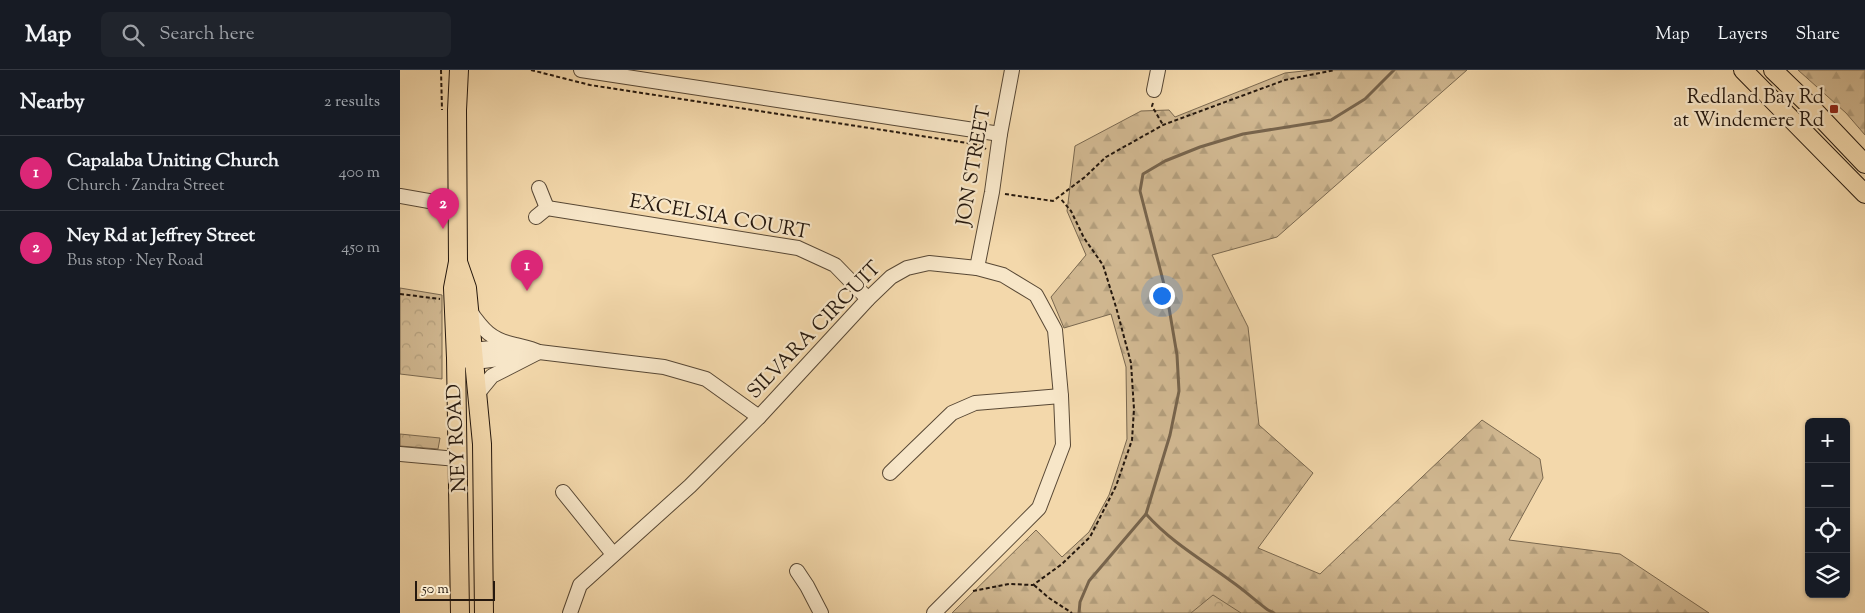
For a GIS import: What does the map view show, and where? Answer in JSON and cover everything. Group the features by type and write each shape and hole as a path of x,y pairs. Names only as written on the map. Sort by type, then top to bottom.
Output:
{"main road":[{"name":"NEY ROAD","path":"459,70 457,110 458,262 453,288 460,613"},
{"path":"1743,70 1865,194"},
{"path":"1773,70 1865,164"},
{"name":"NEY ROAD","path":"458,262 467,288 482,444 484,613"}],"street":[{"path":"581,70 1000,134"},
{"name":"JON STREET","path":"976,268 992,192 1012,70"},
{"path":"1154,90 1158,70"},
{"name":"EXCELSIA COURT","path":"539,188 541,212 798,248 834,265 868,299"},
{"path":"400,196 457,206"},
{"name":"SILVARA CIRCUIT","path":"570,613 580,585 690,486 759,417 868,299 891,277 907,268 929,263 976,268 1004,275 1036,296 1055,330 1063,445 1039,508 934,613"},
{"path":"469,310 480,325 494,338 515,345 529,347 535,354"},
{"path":"474,356 515,345"},
{"path":"456,358 535,354 664,367 706,379 759,417"},
{"path":"478,393 492,376 535,354"},
{"path":"890,473 952,413 975,403 1061,396"},
{"path":"400,454 457,459"},
{"path":"563,492 613,554"},
{"path":"797,571 821,613"}],"path":[{"path":"532,70 590,85 980,145 988,151"},
{"path":"992,192 1053,202 1085,178 1106,157 1163,125 1285,80 1335,70"},
{"path":"1154,90 1152,106 1163,125"},
{"path":"1033,585 1062,564 1090,537 1116,486 1132,440 1134,409 1131,363 1116,307 1103,265 1084,238 1071,211 1060,198"},
{"path":"400,294 445,299"},
{"path":"961,586 968,590 977,591 1009,584 1033,585 1072,613"}],"green space":[{"path":"1313,70 1467,70 1277,237 1212,255 1248,327 1259,425 1313,473 1258,548 1320,574 1482,420 1540,459 1543,478 1509,540 1620,554 1709,613 952,613 1036,530 1062,557 1089,532 1109,495 1127,439 1126,367 1111,314 1064,328 1051,297 1086,255 1067,211 1075,146 1141,111 1169,110 1175,117 1285,73"},
{"path":"1798,70 1865,70 1865,135 1846,113"},
{"path":"400,288 442,295 442,379 400,374"},
{"path":"400,434 440,438 438,449 400,446"},
{"path":"1213,595 1241,613 1191,613"}],"waterway":[{"path":"1079,613 1080,602 1089,581 1146,514 1170,435 1179,391 1177,355 1167,296 1140,191 1143,174 1165,161 1200,147 1243,134 1331,120 1365,99 1394,70"},
{"path":"1146,514 1176,542 1274,613"}],"place":[{"name":"Redland Bay Rd at Windemere Rd","path":"1834,109"},
{"name":"Ney Rd at Jeffrey Street","path":"443,229"},
{"name":"Capalaba Uniting Church","path":"527,291"}]}
